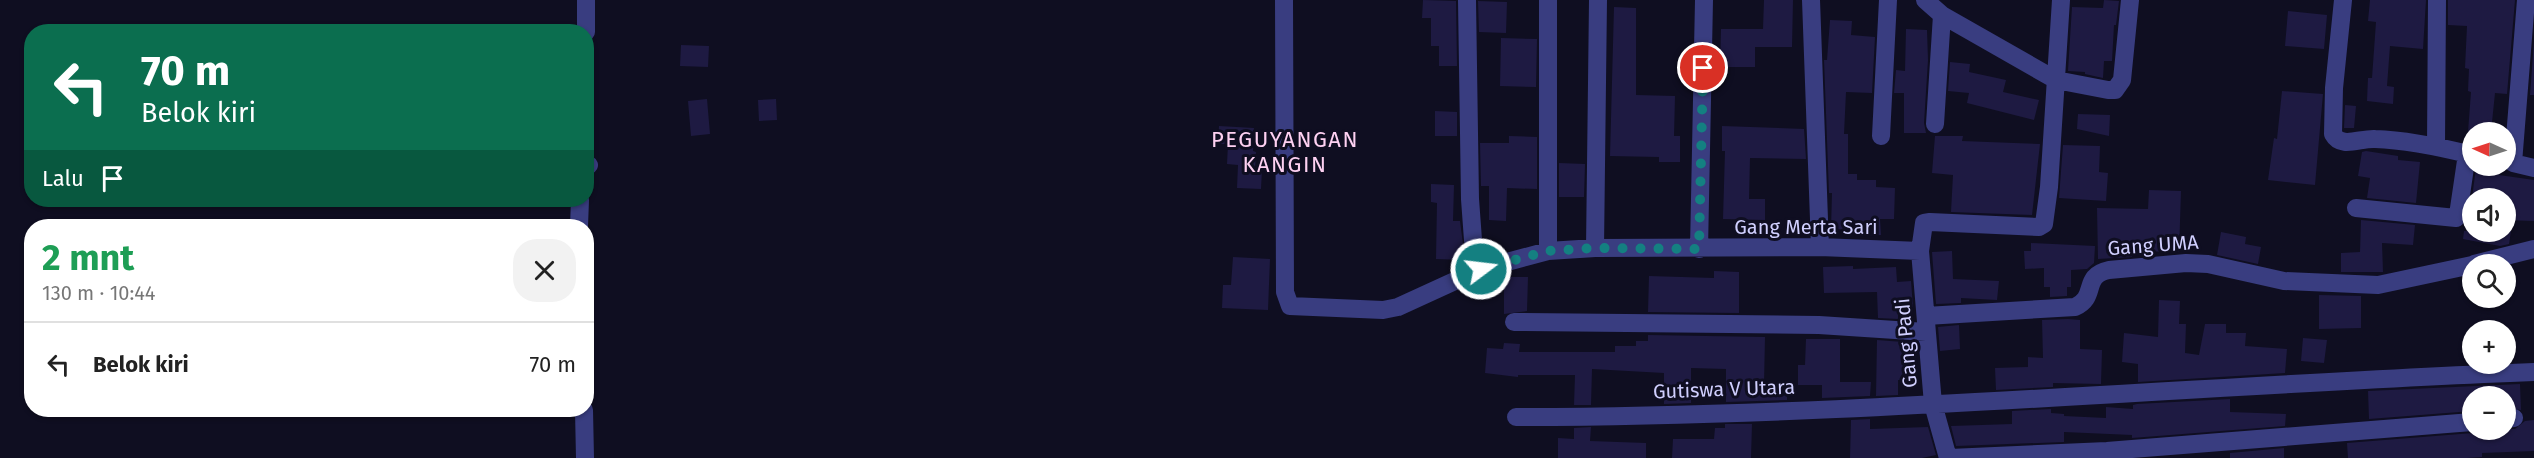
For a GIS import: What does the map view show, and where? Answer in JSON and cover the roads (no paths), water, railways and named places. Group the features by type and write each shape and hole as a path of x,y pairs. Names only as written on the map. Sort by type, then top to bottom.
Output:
{"street":[{"path":"586,0 586,24"},
{"name":"Gang Merta Sari","path":"1284,0 1285,292 1290,306 1383,310 1398,307 1481,269 1548,251 1595,248 1820,248 1920,251"},
{"path":"1467,0 1470,199 1473,240 1481,269"},
{"path":"1548,0 1548,251"},
{"path":"1595,248 1598,0"},
{"path":"1699,249 1704,0"},
{"path":"1811,0 1820,248"},
{"path":"1881,136 1888,0"},
{"path":"1925,0 1942,15 2056,80 2108,90 2120,87 2130,0"},
{"path":"2056,80 2061,0"},
{"path":"2343,0 2334,88 2333,134 2336,140 2341,143 2373,139 2436,145 2462,152"},
{"path":"2436,145 2437,0"},
{"path":"2513,122 2526,0"},
{"path":"1935,123 1942,15"},
{"name":"Gang Padi","path":"1949,458 1934,404 1920,251 1924,223 2039,227 2044,224 2056,80"},
{"path":"2516,164 2534,168"},
{"path":"2356,208 2456,218 2465,176"},
{"name":"Gang UMA","path":"2514,254 2534,249"},
{"name":"Gang UMA","path":"1926,324 2075,307 2087,297 2093,276 2098,272 2109,270 2186,263 2208,264 2284,281 2378,285 2462,266"},
{"path":"1515,322 1926,324"},
{"name":"Gutiswa V Utara","path":"1516,417 1934,404 2347,379 2534,372"},
{"path":"584,417 585,458"},
{"path":"1949,458 2108,452 2462,423"}],"district":[{"name":"PEGUYANGAN KANGIN","path":"1285,152"}]}
